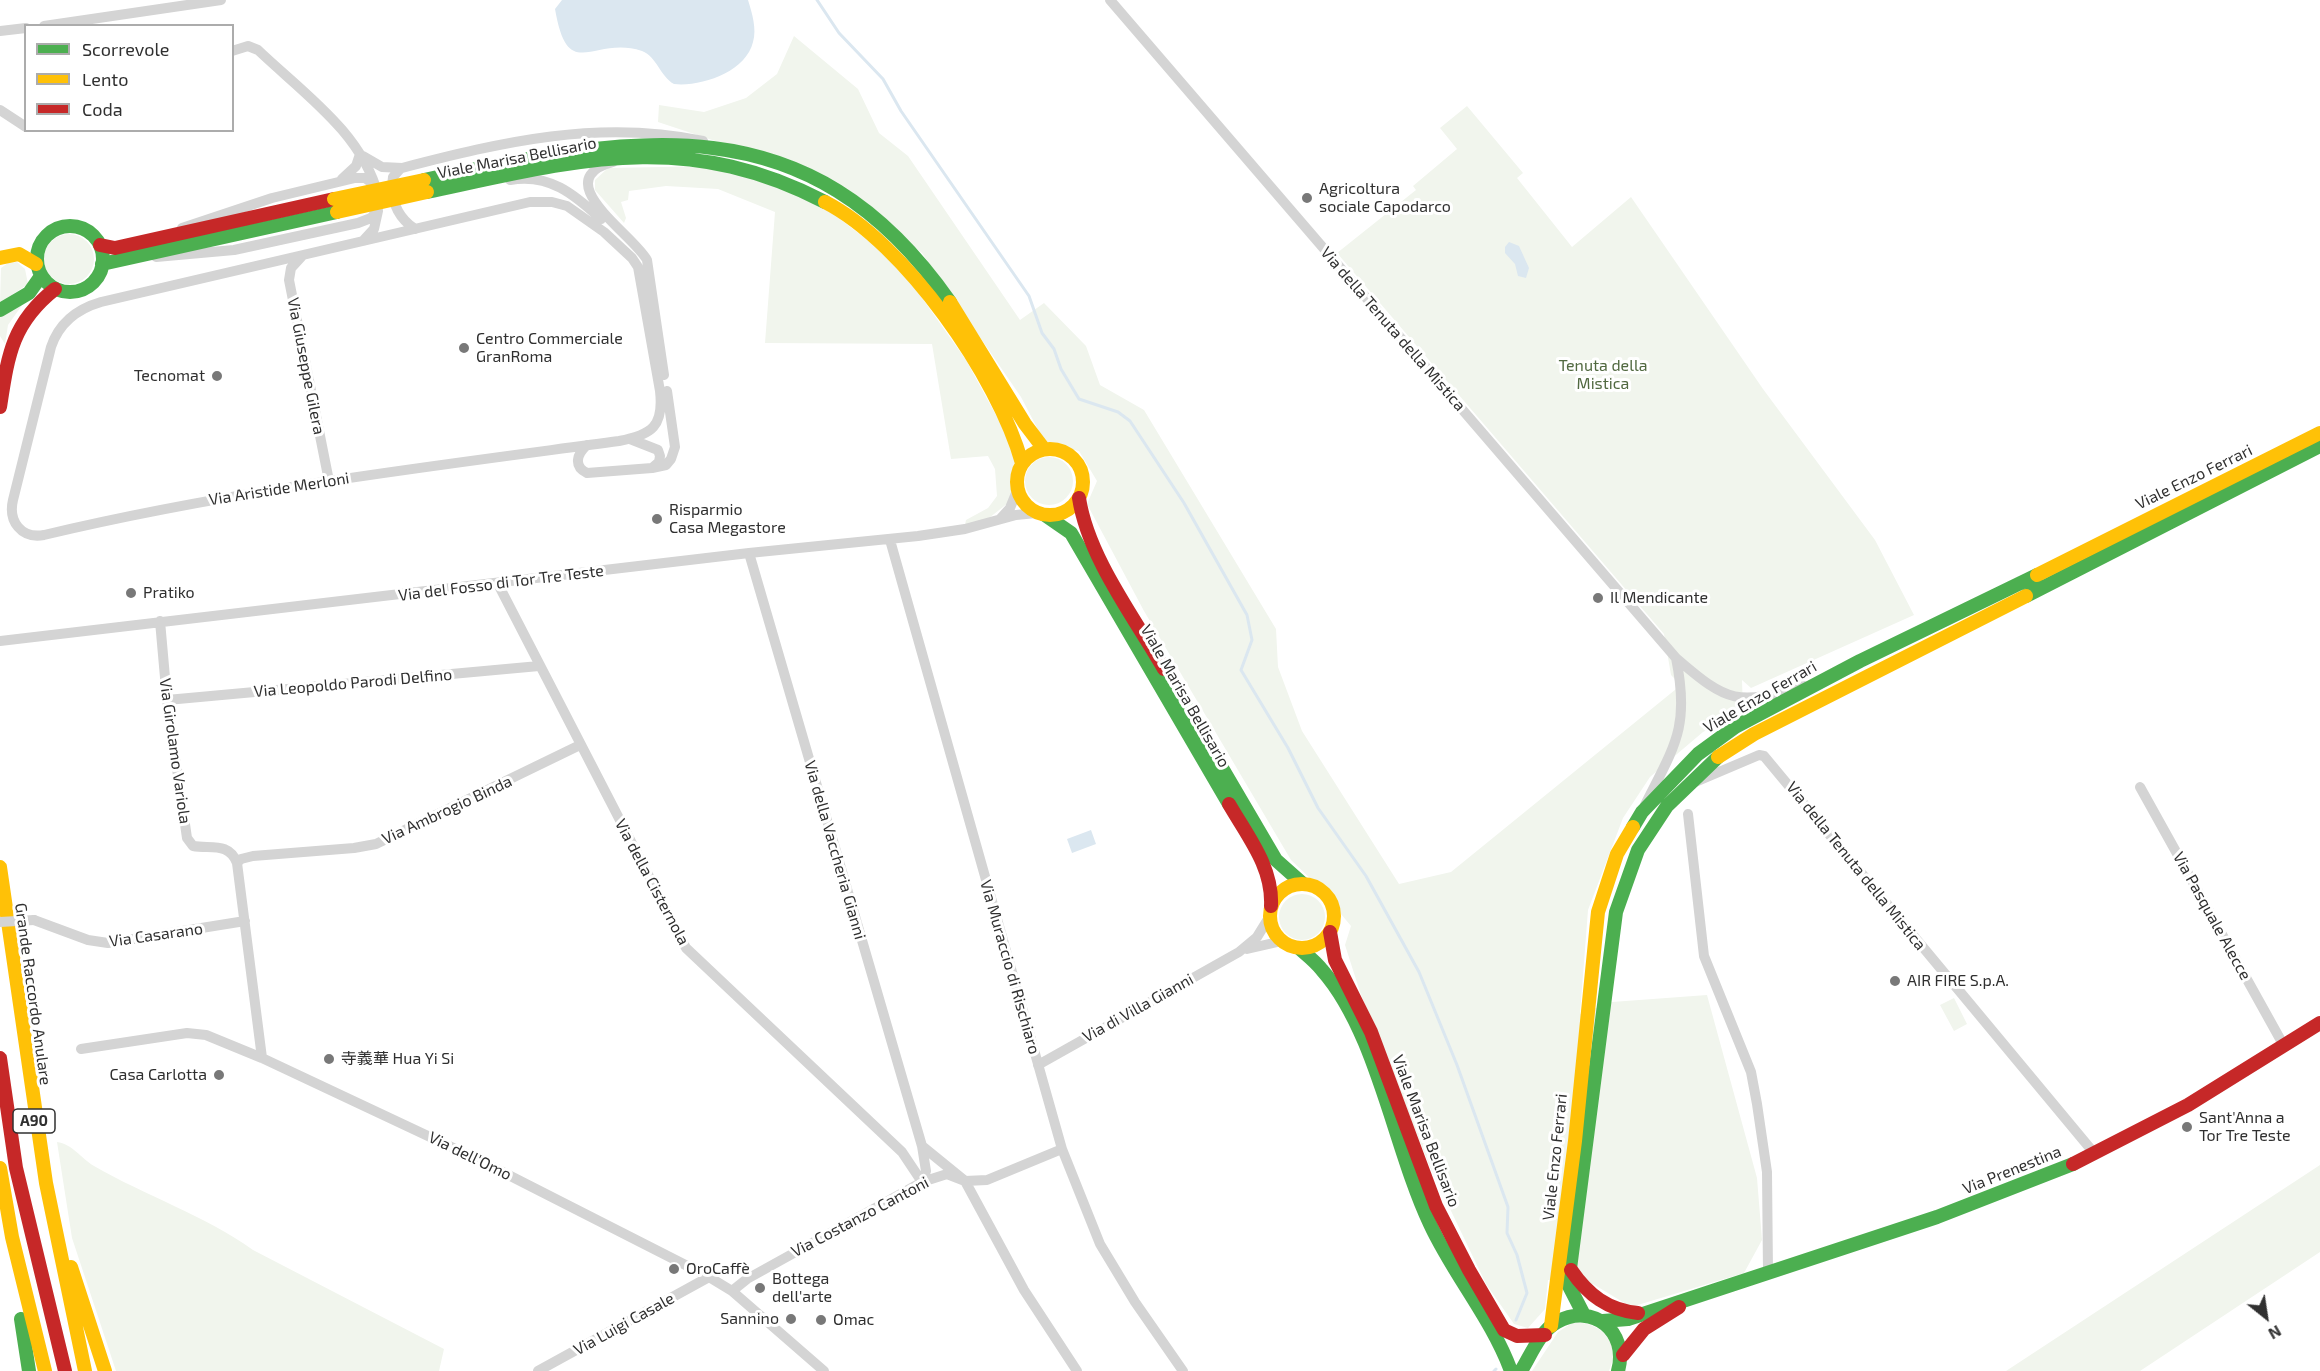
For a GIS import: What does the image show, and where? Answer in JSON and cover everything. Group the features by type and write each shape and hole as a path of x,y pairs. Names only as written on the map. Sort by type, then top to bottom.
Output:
{"main road":[{"name":"Viale Marisa Bellisario","path":"429,187 537,155 602,145 673,142 741,149 775,158 820,180 871,214 896,236 947,298 988,360 1028,430 1044,449"},
{"name":"Viale Marisa Bellisario","path":"102,264 133,251 335,205 565,163 641,157 710,161 770,174 815,194 859,223 900,262 938,309 1013,434 1022,463"},
{"path":"0,258 10,253 22,254 39,270 55,289 68,293 87,288 96,279 102,264 100,245 87,231 75,226 62,227 50,232 41,242 39,270 29,293 0,310"},
{"name":"Viale Marisa Bellisario","path":"100,245 133,251"},
{"path":"0,407 16,330 32,307 55,289"},
{"name":"Viale Enzo Ferrari","path":"1548,1330 1575,1141 1598,912 1617,854 1642,812 1687,764 1724,734 1822,680 1976,606 2320,433"},
{"name":"Viale Enzo Ferrari","path":"1584,1315 1569,1288 1616,912 1638,850 1653,825 1685,786 1716,758 1754,734 2320,446"},
{"path":"1044,449 1065,452 1080,467 1083,488 1079,498 1065,512 1040,514 1021,500 1017,491 1016,481 1022,463 1028,456 1044,449"},
{"name":"Viale Marisa Bellisario","path":"1079,498 1083,524 1104,565 1276,860 1303,884"},
{"name":"Viale Marisa Bellisario","path":"1040,514 1071,533 1265,866 1272,885 1270,911"},
{"name":"Grande Raccordo Anulare","path":"0,867 25,1063 47,1196 86,1371"},
{"path":"1303,884 1318,889 1330,902 1334,915 1330,932 1318,944 1299,948 1282,941 1273,930 1270,911 1283,890 1303,884"},
{"name":"Viale Marisa Bellisario","path":"1330,932 1335,960 1371,1032 1422,1175 1449,1234 1504,1330 1517,1336 1548,1330"},
{"name":"Viale Marisa Bellisario","path":"1299,948 1328,974 1347,1008 1369,1060 1411,1179 1430,1223 1499,1345 1511,1371"},
{"name":"Via Prenestina","path":"1603,1321 1628,1318 1694,1298 1970,1205 2057,1172 2188,1105 2320,1023"},
{"name":"A90","path":"0,1058 16,1168 65,1371"},
{"path":"0,1168 12,1237 29,1371"},
{"path":"47,1196 105,1371"},
{"path":"12,1237 45,1371"},
{"path":"1571,1270 1583,1289 1590,1294 1623,1311 1643,1313"},
{"name":"Via Prenestina","path":"1623,1356 1651,1323 1694,1298"},
{"path":"1521,1371 1548,1330 1568,1317 1584,1315 1603,1321 1618,1338 1629,1371"},
{"path":"1618,1371 1623,1356"}],"street":[{"path":"58,24 221,0"},
{"name":"Via della Tenuta della Mistica","path":"1110,0 1676,658 1717,691 1741,699 1758,699 1822,680"},
{"path":"0,32 24,28"},
{"path":"234,50 248,46 258,50 348,136 376,186 378,211 374,229 363,241"},
{"path":"0,110 24,126"},
{"name":"Viale Marisa Bellisario","path":"402,168 531,139 595,131 665,134 741,149"},
{"path":"360,154 382,167 402,168"},
{"path":"338,182 354,169 360,154"},
{"path":"587,445 580,453 578,462 580,469 587,473 652,468 668,464 675,447 648,264 639,247 595,203 587,185 591,175 600,166 641,157"},
{"path":"402,168 394,174 392,193 398,214 415,229"},
{"name":"Viale Marisa Bellisario","path":"133,251 261,201 362,178 376,186"},
{"path":"429,187 459,190 522,178 553,183 581,200 622,239 631,249 638,267"},
{"name":"Via Aristide Merloni","path":"555,202 578,213 626,251 638,267 661,410 659,420 644,435 630,439 329,481 154,510 39,536 21,531 11,513 51,347 60,329 70,317 87,307 106,301 363,241 525,203 555,202"},
{"name":"Viale Marisa Bellisario","path":"133,251 189,256 234,250 357,223 371,218 378,211"},
{"name":"Via Giuseppe Gilera","path":"302,256 291,268 289,280 329,481"},
{"path":"630,439 658,450 659,462 652,468"},
{"path":"1000,519 1010,508 1017,491"},
{"name":"Via del Fosso di Tor Tre Teste","path":"0,641 749,554 890,540 965,529 1000,519 1040,514"},
{"name":"Via Muraccio di Rischiaro","path":"890,540 1062,1149 1100,1245 1135,1302 1183,1371"},
{"name":"Via della Vaccheria Gianni","path":"749,554 922,1146 926,1171 922,1182"},
{"name":"Via della Cisternola","path":"498,584 686,948 906,1155 922,1182"},
{"name":"Via Girolamo Variola","path":"160,621 167,700 187,840 195,846 220,847 228,850 237,863"},
{"path":"1642,812 1672,751 1682,721 1683,698 1676,658"},
{"name":"Via Leopoldo Parodi Delfino","path":"167,700 539,666"},
{"name":"Via Ambrogio Binda","path":"237,863 241,859 253,856 354,848 376,844 580,745"},
{"name":"Via della Tenuta della Mistica","path":"1685,786 1759,755 1764,756 2094,1153"},
{"name":"Via Pasquale Alecce","path":"2140,787 2284,1046"},
{"path":"1688,814 1704,957 1750,1072 1757,1104 1767,1172 1768,1273"},
{"path":"237,863 262,1058"},
{"name":"Via di Villa Gianni","path":"1038,1065 1239,952 1257,937 1270,911"},
{"name":"Via Casarano","path":"0,922 34,920 86,940 108,943 245,921"},
{"name":"Via di Villa Gianni","path":"1239,952 1282,941"},
{"name":"Via dell'Omo","path":"81,1049 194,1032 262,1058 479,1160 710,1277 732,1291 824,1371"},
{"path":"906,1155 922,1146 965,1181 1024,1290 1077,1371"},
{"name":"Via Costanzo Cantoni","path":"732,1291 747,1279 922,1182 947,1174 965,1181 987,1180 1062,1149"},
{"name":"Via Luigi Casale","path":"538,1371 710,1277"}],"green space":[{"name":"Tenuta della Mistica","path":"794,36 858,89 879,133 908,156 1020,320 1044,303 1086,346 1100,385 1144,410 1276,629 1278,667 1302,731 1399,884 1451,872 1681,685 1671,675 1664,634 1337,253 1416,190 1413,186 1457,149 1440,128 1467,106 1523,173 1517,178 1572,247 1631,197 1763,389 1875,540 1914,615 1751,688 1742,680 1743,712 1703,732 1650,777 1623,818 1588,910 1580,1014 1612,1002 1707,995 1757,1178 1762,1240 1744,1273 1631,1307 1593,1284 1548,1280 1545,1309 1528,1328 1514,1324 1486,1284 1430,1167 1360,992 1345,945 1351,926 1315,883 1291,860 1144,611 1087,504 1097,481 1079,451 1045,443 1021,397 922,253 833,180 658,122 659,105 704,112 746,98 777,74"},
{"path":"714,166 815,200 874,245 910,281 966,360 1016,452 1008,503 989,518 965,525 966,520 988,508 997,496 995,469 988,456 951,459 932,344 765,343 775,212 718,189 666,186 629,191 628,200 621,202 626,218 624,223 595,190 595,180 608,168"},
{"path":"64,234 74,234 87,241 94,254 94,264 87,277 74,284 64,284 55,280 48,273 44,264 44,254 48,245 55,238"},
{"path":"17,262 25,269 28,284 0,303 1,268 8,263"},
{"path":"25,301 8,325 5,344 0,336 0,313"},
{"path":"1049,457 1066,464 1073,481 1066,498 1049,505 1032,498 1025,481 1032,464"},
{"path":"1302,894 1318,901 1325,917 1318,933 1302,940 1286,933 1279,917 1286,901"},
{"path":"1954,998 1967,1024 1954,1031 1940,1005"},
{"path":"57,1142 72,1148 94,1166 114,1177 215,1226 253,1250 444,1349 439,1371 116,1371 72,1238"},
{"path":"2320,1165 2320,1252 2140,1371 2006,1371"},
{"path":"1572,1323 1594,1326 1605,1335 1614,1356 1609,1371 1532,1371 1558,1332"}],"shaded area":[{"path":"562,0 748,0 754,21 753,42 742,62 721,75 697,83 674,84 642,51 610,48 585,52 575,51 567,45 560,32 555,9"},
{"path":"1509,242 1519,246 1529,268 1526,278 1518,276 1515,264 1505,253 1505,247"},
{"path":"1091,830 1096,844 1072,853 1067,839"}],"waterway":[{"path":"817,0 839,33 883,79 901,111 1029,296 1042,333 1054,349 1061,369 1079,399 1118,412 1130,421 1184,503 1247,615 1252,640 1241,670 1288,748 1318,808 1366,876 1419,972 1457,1065 1508,1207 1507,1233 1517,1255 1527,1293 1516,1320"}],"traffic: fast":[{"path":"424,180 575,152 646,145 713,148 777,162 838,191 895,237 950,302"},
{"path":"427,192 580,162 628,158 675,158 723,165 773,179 825,202"},
{"path":"102,264 337,212"},
{"path":"76,226 94,235 101,246 103,259 101,272 94,283 83,290 64,292 46,283 39,272 37,253 46,235 57,228 76,226"},
{"path":"0,310 29,293 41,276"},
{"path":"2026,596 2320,446"},
{"path":"1045,515 1071,533 1229,804"},
{"path":"1633,827 1642,812 1698,754 1735,727 1860,661 2037,575"},
{"path":"1164,669 1276,860 1303,884"},
{"path":"1584,1315 1568,1284 1616,912 1638,850 1667,806 1718,757"},
{"path":"1299,948 1322,970 1341,996 1357,1025 1371,1058 1417,1194 1430,1224 1439,1243 1494,1333 1511,1371"},
{"path":"1603,1321 1628,1319 1937,1217 2073,1164"},
{"path":"1521,1371 1541,1337 1551,1326 1570,1317 1583,1316 1595,1318 1613,1333 1620,1357 1618,1371"},
{"path":"21,1319 29,1371"}],"traffic: slow":[{"path":"334,199 424,180"},
{"path":"337,212 427,192"},
{"path":"825,202 855,221 886,248 916,280 944,316 970,353 992,392 1010,429 1022,463"},
{"path":"0,258 19,254 36,264"},
{"path":"950,302 1025,424 1044,449"},
{"path":"2037,575 2320,433"},
{"path":"1043,449 1057,449 1069,454 1078,463 1083,482 1081,495 1074,506 1057,515 1043,515 1031,510 1022,501 1017,489 1017,475 1022,463 1031,454 1043,449"},
{"path":"1718,757 1754,734 2026,596"},
{"path":"1551,1326 1575,1141 1598,912 1617,854 1633,827"},
{"path":"0,867 46,1183 85,1371"},
{"path":"1302,884 1320,889 1325,893 1329,898 1334,916 1329,934 1325,939 1320,943 1302,948 1284,943 1279,939 1275,934 1270,916 1275,898 1279,893 1284,889 1302,884"},
{"path":"0,1168 12,1237 45,1371"},
{"path":"71,1267 105,1371"}],"traffic: jam":[{"path":"100,245 115,248 334,199"},
{"path":"0,407 14,341 29,314 55,289"},
{"path":"1079,498 1084,520 1102,564 1164,669"},
{"path":"1229,804 1264,865 1271,892 1271,906"},
{"path":"1330,932 1335,960 1371,1032 1436,1206 1469,1270 1504,1330 1517,1336 1545,1335"},
{"path":"2073,1164 2188,1105 2320,1023"},
{"path":"0,1058 16,1168 65,1371"},
{"path":"1571,1270 1584,1287 1600,1300 1617,1309 1638,1313"},
{"path":"1623,1355 1644,1329 1679,1307"}],"place":[{"name":"Agricoltura sociale Capodarco","path":"1307,198"},
{"name":"Centro Commerciale GranRoma","path":"464,348"},
{"name":"Tecnomat","path":"217,376"},
{"name":"Risparmio Casa Megastore","path":"657,519"},
{"name":"Pratiko","path":"131,593"},
{"name":"Il Mendicante","path":"1598,598"},
{"name":"AIR FIRE S.p.A.","path":"1895,981"},
{"name":"寺義華 Hua Yi Si","path":"329,1059"},
{"name":"Casa Carlotta","path":"219,1075"},
{"name":"Sant'Anna a Tor Tre Teste","path":"2187,1127"},
{"name":"OroCaffè","path":"674,1269"},
{"name":"Bottega dell'arte","path":"760,1288"},
{"name":"Sannino","path":"791,1319"},
{"name":"Omac","path":"821,1320"}]}
